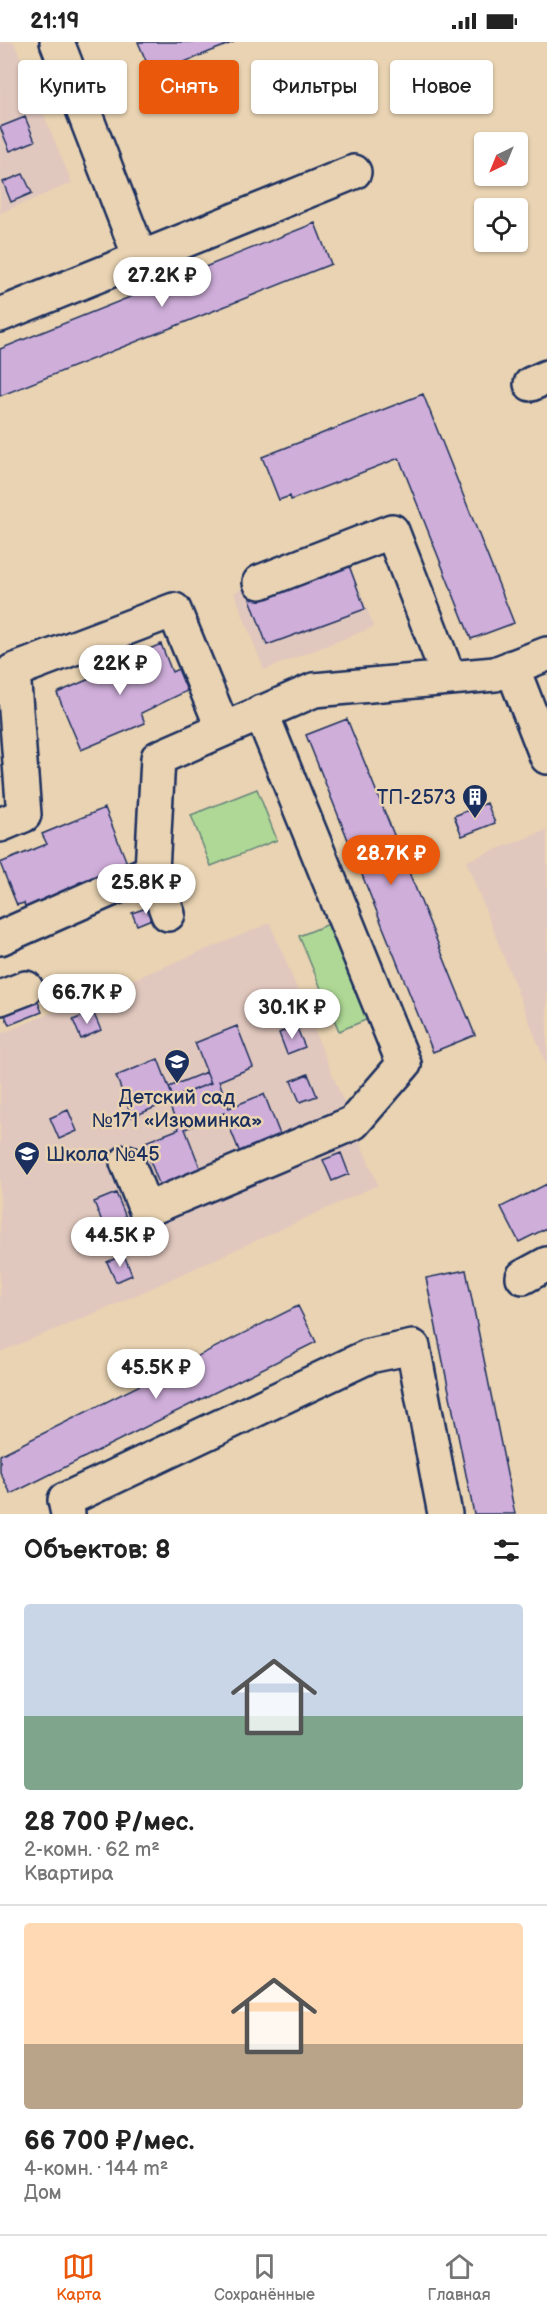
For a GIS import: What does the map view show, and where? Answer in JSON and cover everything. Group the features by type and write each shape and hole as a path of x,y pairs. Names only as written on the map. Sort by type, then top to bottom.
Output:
{"lane":[{"path":"57,42 140,257"},
{"path":"0,315 354,172"},
{"path":"260,582 392,531 449,678"},
{"path":"0,825 24,815 13,671 174,610 223,729"},
{"path":"168,914 152,872 158,758 314,690 495,674 547,654"},
{"path":"512,667 547,757"},
{"path":"127,1162 146,1210 353,1123 404,1064 261,712"},
{"path":"0,938 152,872"},
{"path":"68,1514 65,1500 369,1356 413,1347 445,1514"}],"shaded area":[{"path":"0,42 14,42 21,60 18,60 18,114 44,114 72,183 0,213"},
{"path":"344,550 374,627 264,670 234,592"},
{"path":"547,830 547,1067 466,861"},
{"name":"Детский сад №171 «Изюминка»","path":"270,923 378,1185 110,1307 0,1352 0,1034"}],"green space":[{"path":"257,789 277,840 211,866 191,815"},
{"path":"334,922 373,1017 339,1031 299,936"}],"building":[{"path":"138,42 234,42 189,60 146,60"},
{"path":"25,117 35,141 10,151 0,127"},
{"path":"23,174 32,193 11,202 3,182"},
{"path":"315,223 331,264 0,396 0,349"},
{"path":"423,394 514,623 471,639 399,458 291,500 290,496 279,500 262,457"},
{"path":"347,560 365,609 267,645 249,596"},
{"path":"161,644 172,672 178,669 187,691 141,713 145,723 81,750 57,693 108,671 104,661 129,651 131,657"},
{"path":"347,719 475,1035 433,1052 306,735"},
{"name":"ТП-2573","path":"487,803 495,823 462,836 454,816"},
{"path":"105,808 127,863 78,883 83,894 26,911 24,903 17,905 0,863 47,844 42,834"},
{"path":"155,905 159,916 137,925 132,913"},
{"path":"34,992 42,1012 9,1025 1,1005"},
{"path":"93,1012 101,1030 81,1039 73,1020"},
{"path":"237,1026 253,1067 219,1081 229,1108 264,1094 281,1137 240,1153 224,1113 185,1129 201,1170 160,1186 143,1143 179,1129 168,1102 132,1117 116,1076 158,1059 173,1098 211,1083 195,1043"},
{"path":"296,1026 305,1047 287,1054 279,1033"},
{"path":"206,1072 211,1083 173,1098 169,1087"},
{"path":"308,1074 317,1096 300,1102 291,1081"},
{"path":"68,1110 77,1131 59,1139 50,1118"},
{"path":"341,1153 349,1174 332,1181 323,1160"},
{"path":"547,1184 547,1228 519,1242 501,1207"},
{"path":"116,1193 128,1222 106,1231 94,1202"},
{"path":"124,1255 132,1275 116,1282 107,1262"},
{"path":"466,1270 515,1514 474,1514 426,1278"},
{"path":"298,1306 316,1342 11,1494 0,1472 0,1455"}],"place":[{"name":"ТП-2573","path":"475,820"},
{"name":"Детский сад №171 «Изюминка»","path":"177,1085"},
{"name":"Школа №45","path":"27,1177"}]}
